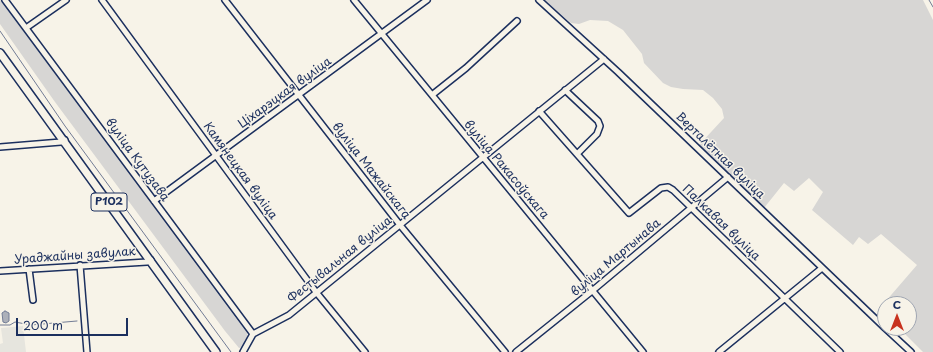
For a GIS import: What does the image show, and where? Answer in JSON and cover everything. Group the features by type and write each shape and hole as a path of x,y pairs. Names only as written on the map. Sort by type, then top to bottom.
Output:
{"main road":[{"name":"Р102","path":"0,53 65,140 216,352"}],"street":[{"name":"вуліца Кутузава","path":"5,0 252,334"},
{"path":"26,28 66,0"},
{"name":"Камянецкая вуліца","path":"102,0 316,292 365,352"},
{"name":"вуліца Мажайскага","path":"225,0 400,225 505,352"},
{"name":"вуліца Ракасоўскага","path":"354,0 482,158 643,352"},
{"name":"Ціхарэцкая вуліца","path":"154,201 427,0"},
{"name":"Верталётная вуліца","path":"539,0 604,59 877,320"},
{"path":"432,95 466,68 517,21"},
{"name":"Фестывальная вуліца","path":"252,334 289,315 538,111 604,59"},
{"path":"566,90 598,121 600,126 597,134 577,154"},
{"name":"Палкавая вуліца","path":"538,111 629,213 665,187 673,190 840,352"},
{"path":"0,147 61,142 65,140"},
{"name":"вуліца Мартынава","path":"516,352 592,291 728,177"},
{"name":"Ураджайны завулак","path":"0,271 147,262 151,260"},
{"path":"80,265 86,352"},
{"path":"719,352 822,268"},
{"path":"29,269 33,300"},
{"path":"243,352 252,334"},
{"name":"Верталётная вуліца","path":"894,336 911,352"}],"shaded area":[{"path":"0,0 247,333 248,339 244,347 239,348 225,331 55,102 0,24"},
{"path":"544,0 923,0 933,20 933,352 923,352 907,336 917,336 917,296 890,296 917,265 881,234 868,244 859,237 853,245 812,210 823,192 809,178 794,191 784,183 764,208 699,145 724,118 722,109 713,98 703,90 671,87 663,83 644,63 642,54 623,30 608,21 590,20 579,24 571,23"},
{"path":"5,311 9,313 9,321 6,323 3,322 2,313"},
{"path":"23,326 26,352 0,352 0,344 3,343 1,328"}],"waterway":[{"path":"929,0 933,7"},
{"path":"0,31 65,126 231,352"},
{"path":"0,325 10,325 15,322 31,325 77,321"}]}
